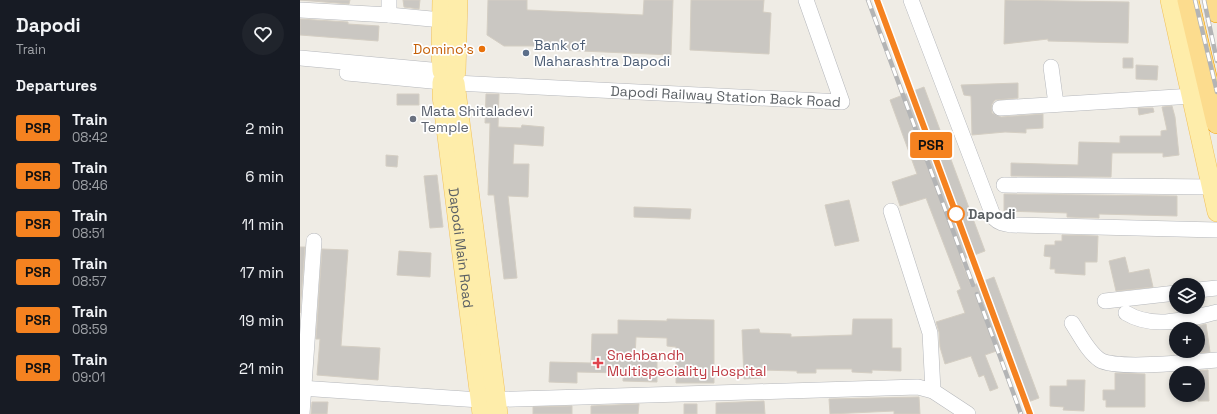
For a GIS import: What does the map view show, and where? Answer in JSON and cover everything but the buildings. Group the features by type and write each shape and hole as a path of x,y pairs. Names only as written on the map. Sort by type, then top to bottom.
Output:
{"highway":[{"path":"1188,0 1217,123"},
{"path":"1214,0 1217,12"}],"main road":[{"name":"Dapodi Main Road","path":"442,0 442,20 449,77"},
{"name":"Dapodi Main Road","path":"458,0 449,77 442,96 489,407"},
{"path":"1170,0 1193,96 1217,212"}],"street":[{"path":"389,0 389,16"},
{"name":"Dapodi Railway Station Back Road","path":"449,77 842,102 806,0"},
{"path":"911,0 994,218 1002,224 1012,225 1217,230"},
{"path":"300,10 442,20"},
{"path":"300,58 319,65"},
{"path":"300,68 319,65 449,77"},
{"path":"1051,67 1056,104"},
{"path":"1000,108 1193,96"},
{"path":"1004,185 1212,187"},
{"path":"891,211 930,334 933,391"},
{"path":"302,414 305,318 314,241"},
{"path":"1205,289 1217,288"},
{"path":"1105,301 1169,294"},
{"path":"1126,313 1138,320 1171,322 1217,312"},
{"path":"1072,323 1092,353 1101,360 1113,365 1164,364 1217,360"},
{"path":"302,389 489,407 918,387 933,391 968,414"}],"railway":[{"path":"868,0 973,285"},
{"path":"877,0 982,282"},
{"path":"1195,0 1217,92"},
{"path":"1204,0 1217,61"},
{"path":"985,291 1030,414"},
{"path":"977,294 1021,414"}],"train":[{"name":"PSR","path":"877,0 1030,414"}],"place":[{"name":"Domino's","path":"482,49"},
{"name":"Bank of Maharashtra Dapodi","path":"526,53"},
{"name":"Mata Shitaladevi Temple","path":"413,119"},
{"name":"Dapodi","path":"956,214"},
{"name":"Snehbandh Multispeciality Hospital","path":"598,363"}]}
